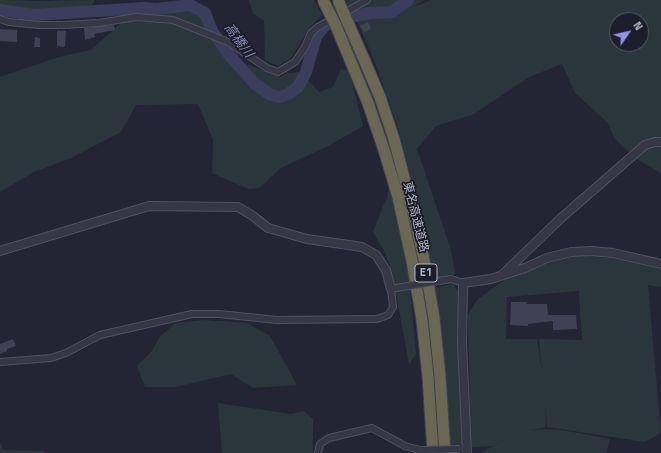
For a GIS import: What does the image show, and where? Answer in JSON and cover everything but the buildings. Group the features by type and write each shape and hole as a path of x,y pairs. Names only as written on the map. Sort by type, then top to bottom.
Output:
{"highway":[{"name":"東名高速道路","path":"323,0 336,26 368,103 398,197 412,261 422,320 427,363 433,453"},
{"name":"東名高速道路","path":"338,0 380,97 398,153 415,219 434,318 440,376 445,453"}],"street":[{"path":"0,19 9,22 39,25 99,23 136,18 173,20 228,42 267,68 278,72 295,62 305,47 311,33 318,27 367,0"},
{"path":"501,276 560,219 645,145 661,142"},
{"path":"0,251 149,206 238,207 253,216 268,228 307,239 362,247 376,255 386,270 393,289 393,307 388,315 377,320 277,320 219,314 192,314 100,335 66,353 51,358 0,362"},
{"path":"393,289 451,279 463,283 491,279 525,268 547,258 571,252 591,251 613,253 661,264"},
{"path":"318,453 320,444 330,438 372,428 405,446 420,450 465,450 462,343 463,283"}],"shaded area":[{"path":"0,0 95,0 89,9 50,17 10,16 0,13"},
{"path":"249,0 314,0 322,15 311,26 291,58 278,66 265,60 264,21 253,13"},
{"path":"346,0 425,0 412,7 430,0 661,0 661,173 635,158 614,138 608,123 575,93 562,64 529,77 474,114 436,126 417,149 451,250 455,273 452,276 432,278 427,239 398,127 375,62"},
{"path":"195,9 244,63 280,77 287,73 300,72 319,92 333,87 341,69 349,71 363,126 330,145 281,168 259,188 248,189 212,173 213,140 198,104 136,105 121,132 71,158 34,172 0,192 0,77 59,57 91,50 133,12"},
{"path":"391,186 409,277 416,354 409,364 391,268 385,253 373,232"},
{"path":"571,255 624,259 661,269 661,287 648,285 661,433 645,442 547,427 545,403 546,427 529,431 544,429 562,430 610,439 606,453 481,453 517,433 493,446 471,447 468,315 477,300 505,279","holes":["579,291 582,340 539,339 542,373 537,339 506,339 507,297"]},
{"path":"453,284 459,292 458,338 464,445 446,445 433,288"},
{"path":"204,320 247,323 270,336 297,385 253,388 231,374 175,387 145,387 137,366 152,351 160,336 176,323"},
{"path":"218,403 291,414 304,411 313,419 313,453 222,453"},
{"path":"0,442 3,450 44,451 45,453 0,453"}],"waterway":[{"name":"高橋川","path":"0,10 34,15 144,8 156,9 190,5 205,13 212,31 230,56 255,84 271,95 280,97 288,94 298,87 306,72 316,37 325,25 350,17 370,13 392,12 408,0"}]}
